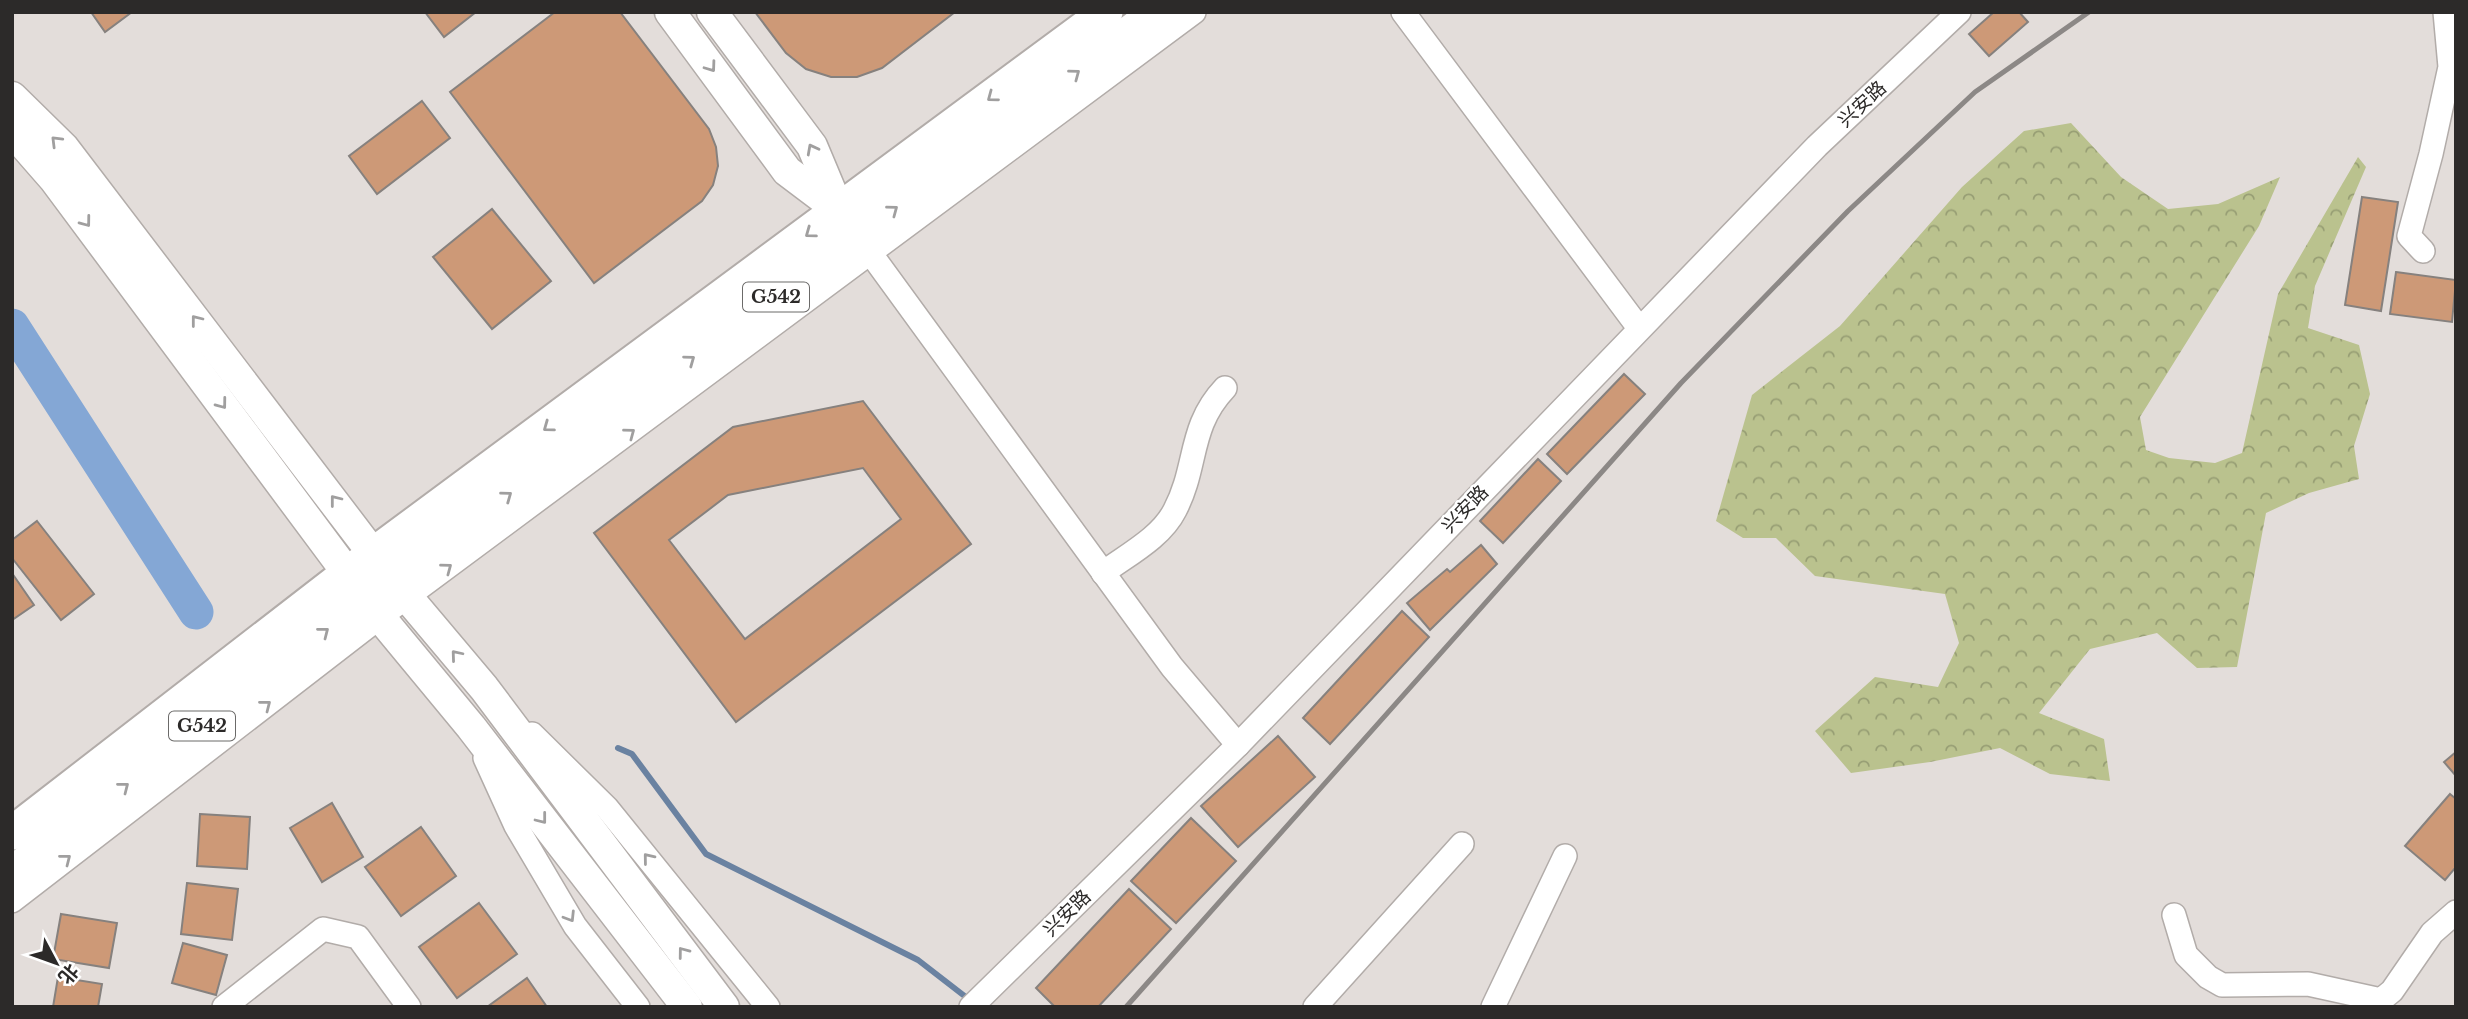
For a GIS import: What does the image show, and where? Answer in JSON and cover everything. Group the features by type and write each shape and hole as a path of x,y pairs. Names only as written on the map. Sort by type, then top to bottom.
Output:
{"highway":[{"name":"G542","path":"856,234 1106,12"},
{"name":"G542","path":"12,873 379,587 1157,12"},
{"name":"G542","path":"12,833 379,587"}],"main road":[{"path":"670,12 787,171 856,234"},
{"path":"712,12 812,146 856,234"},
{"path":"12,97 64,148 379,587 471,727 687,1007"},
{"path":"12,131 54,179 379,587 484,688 724,1007"}],"street":[{"path":"1195,12 856,234 1172,667 1238,745"},
{"path":"1403,12 1639,328"},
{"name":"兴安路","path":"971,1007 1238,745 1817,146 1959,12"},
{"path":"2423,251 2409,236 2450,67 2445,12"},
{"path":"1103,573 1157,533 1175,512 1208,407 1225,388"},
{"path":"12,901 379,587"},
{"path":"484,688 607,808 768,1007"},
{"path":"471,727 522,837 575,926 638,1007"},
{"path":"1315,1007 1462,844"},
{"path":"1493,1007 1564,856"},
{"path":"2174,915 2186,955 2208,977 2222,985 2308,984 2381,1000 2392,991 2432,933 2456,912"},
{"path":"224,1007 323,929 358,937 409,1007"}],"green space":[{"path":"2071,123 2121,177 2168,209 2218,204 2280,177 2259,226 2140,417 2146,450 2169,458 2215,463 2242,453 2278,294 2358,157 2366,167 2315,286 2308,328 2359,345 2370,394 2354,446 2359,479 2309,493 2266,513 2237,667 2197,668 2157,633 2090,649 2039,713 2104,739 2110,781 2050,774 2000,748 1930,762 1851,773 1815,731 1875,677 1938,687 1959,643 1945,594 1815,576 1776,538 1743,538 1716,521 1752,395 1840,326 1962,187 2024,131"}],"building":[{"path":"91,12 132,12 105,32"},
{"path":"425,12 476,12 444,37"},
{"path":"555,12 620,12 709,129 716,147 718,166 713,185 702,201 594,283 450,92"},
{"path":"755,12 955,12 882,68 857,77 831,77 806,69 786,53"},
{"path":"1994,12 2019,12 2028,22 1989,56 1969,34"},
{"path":"422,101 450,138 377,194 349,156"},
{"path":"2362,197 2398,202 2381,311 2345,305"},
{"path":"492,209 551,281 492,329 433,257"},
{"path":"2396,272 2456,280 2452,322 2390,314"},
{"path":"1624,374 1645,394 1567,474 1547,454"},
{"path":"863,401 971,544 736,722 594,533 733,427","holes":["863,468 901,519 745,639 669,540 728,495"]},
{"path":"1538,459 1561,481 1503,543 1480,521"},
{"path":"37,521 94,594 61,620 12,558 12,540"},
{"path":"1481,545 1497,564 1430,630 1407,603 1447,569 1450,572"},
{"path":"14,576 34,605 12,620 12,578"},
{"path":"1402,611 1429,637 1330,744 1303,718"},
{"path":"1278,736 1315,777 1238,847 1201,806"},
{"path":"2456,752 2456,776 2444,762"},
{"path":"2450,794 2456,799 2456,867 2445,880 2405,846"},
{"path":"332,803 363,857 322,882 290,828"},
{"path":"200,814 250,817 247,869 197,866"},
{"path":"1191,818 1236,861 1176,923 1131,881"},
{"path":"421,827 456,876 401,916 365,867"},
{"path":"187,883 238,889 232,940 181,934"},
{"path":"1129,889 1171,929 1098,1007 1055,1007 1036,988"},
{"path":"479,903 517,954 457,998 419,947"},
{"path":"61,914 117,923 109,968 53,959"},
{"path":"183,943 227,955 216,995 172,983"},
{"path":"58,977 102,984 98,1007 53,1007"},
{"path":"527,978 547,1007 487,1007"}],"waterway":[{"path":"12,326 196,612"},
{"path":"618,748 632,754 706,854 918,960 971,1001"}],"railway":[{"path":"1126,1007 1681,383 1848,211 1975,92 2089,12"}]}
